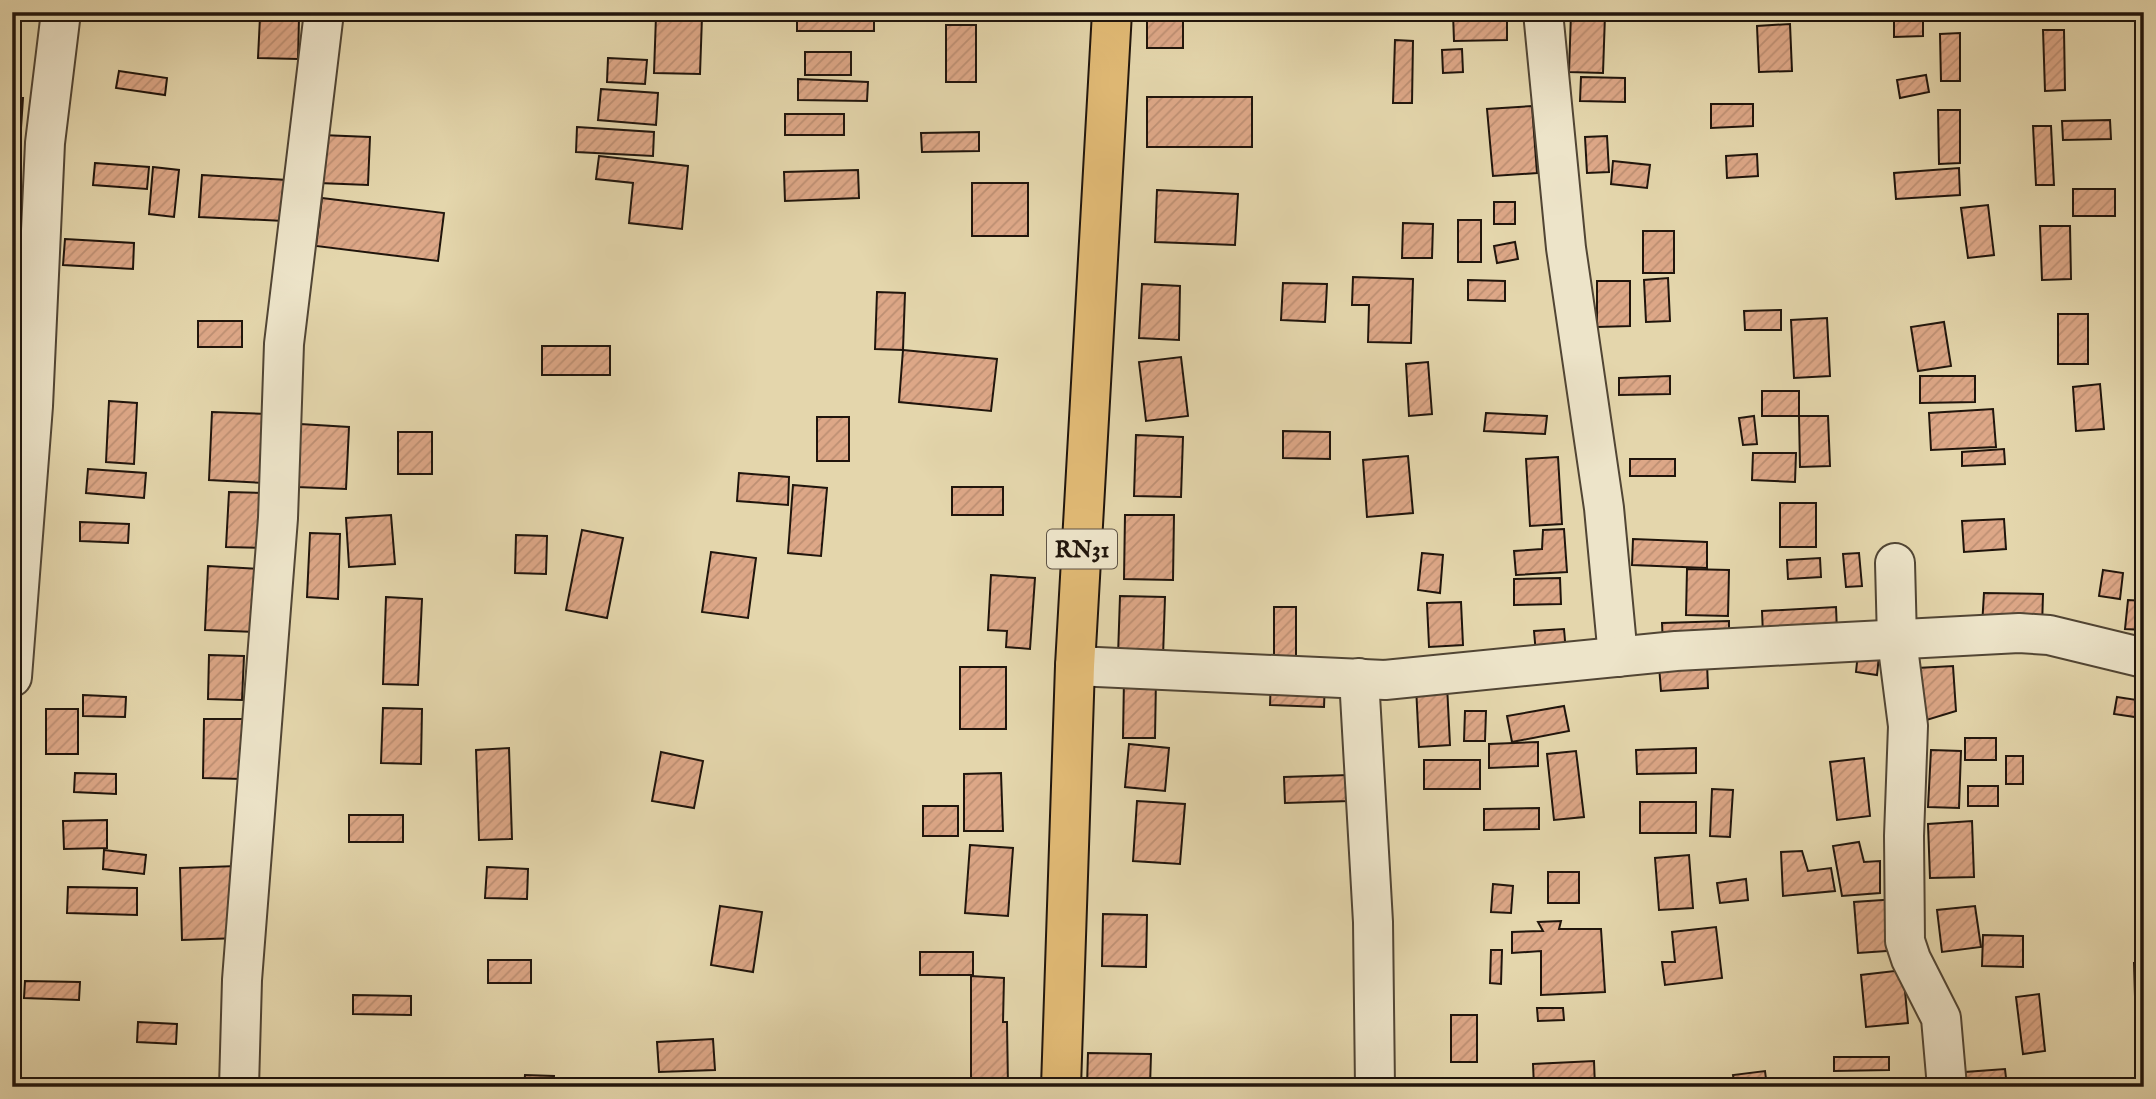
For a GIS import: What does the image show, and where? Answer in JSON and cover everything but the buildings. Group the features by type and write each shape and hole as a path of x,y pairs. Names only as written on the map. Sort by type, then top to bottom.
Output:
{"main road":[{"name":"RN31","path":"1061,1087 1075,666 1112,12"}],"street":[{"path":"12,677 33,406 45,143 61,12"},
{"path":"239,1087 242,980 278,519 284,344 324,12"},
{"path":"1542,12 1566,248 1604,508 1618,657"},
{"path":"1895,563 1897,640 1908,726 1904,836 1905,941 1911,959 1941,1018 1947,1087"},
{"path":"1075,666 1385,680 1676,651 2019,633 2049,635 2144,657"},
{"path":"1359,678 1373,922 1375,1087"}]}
